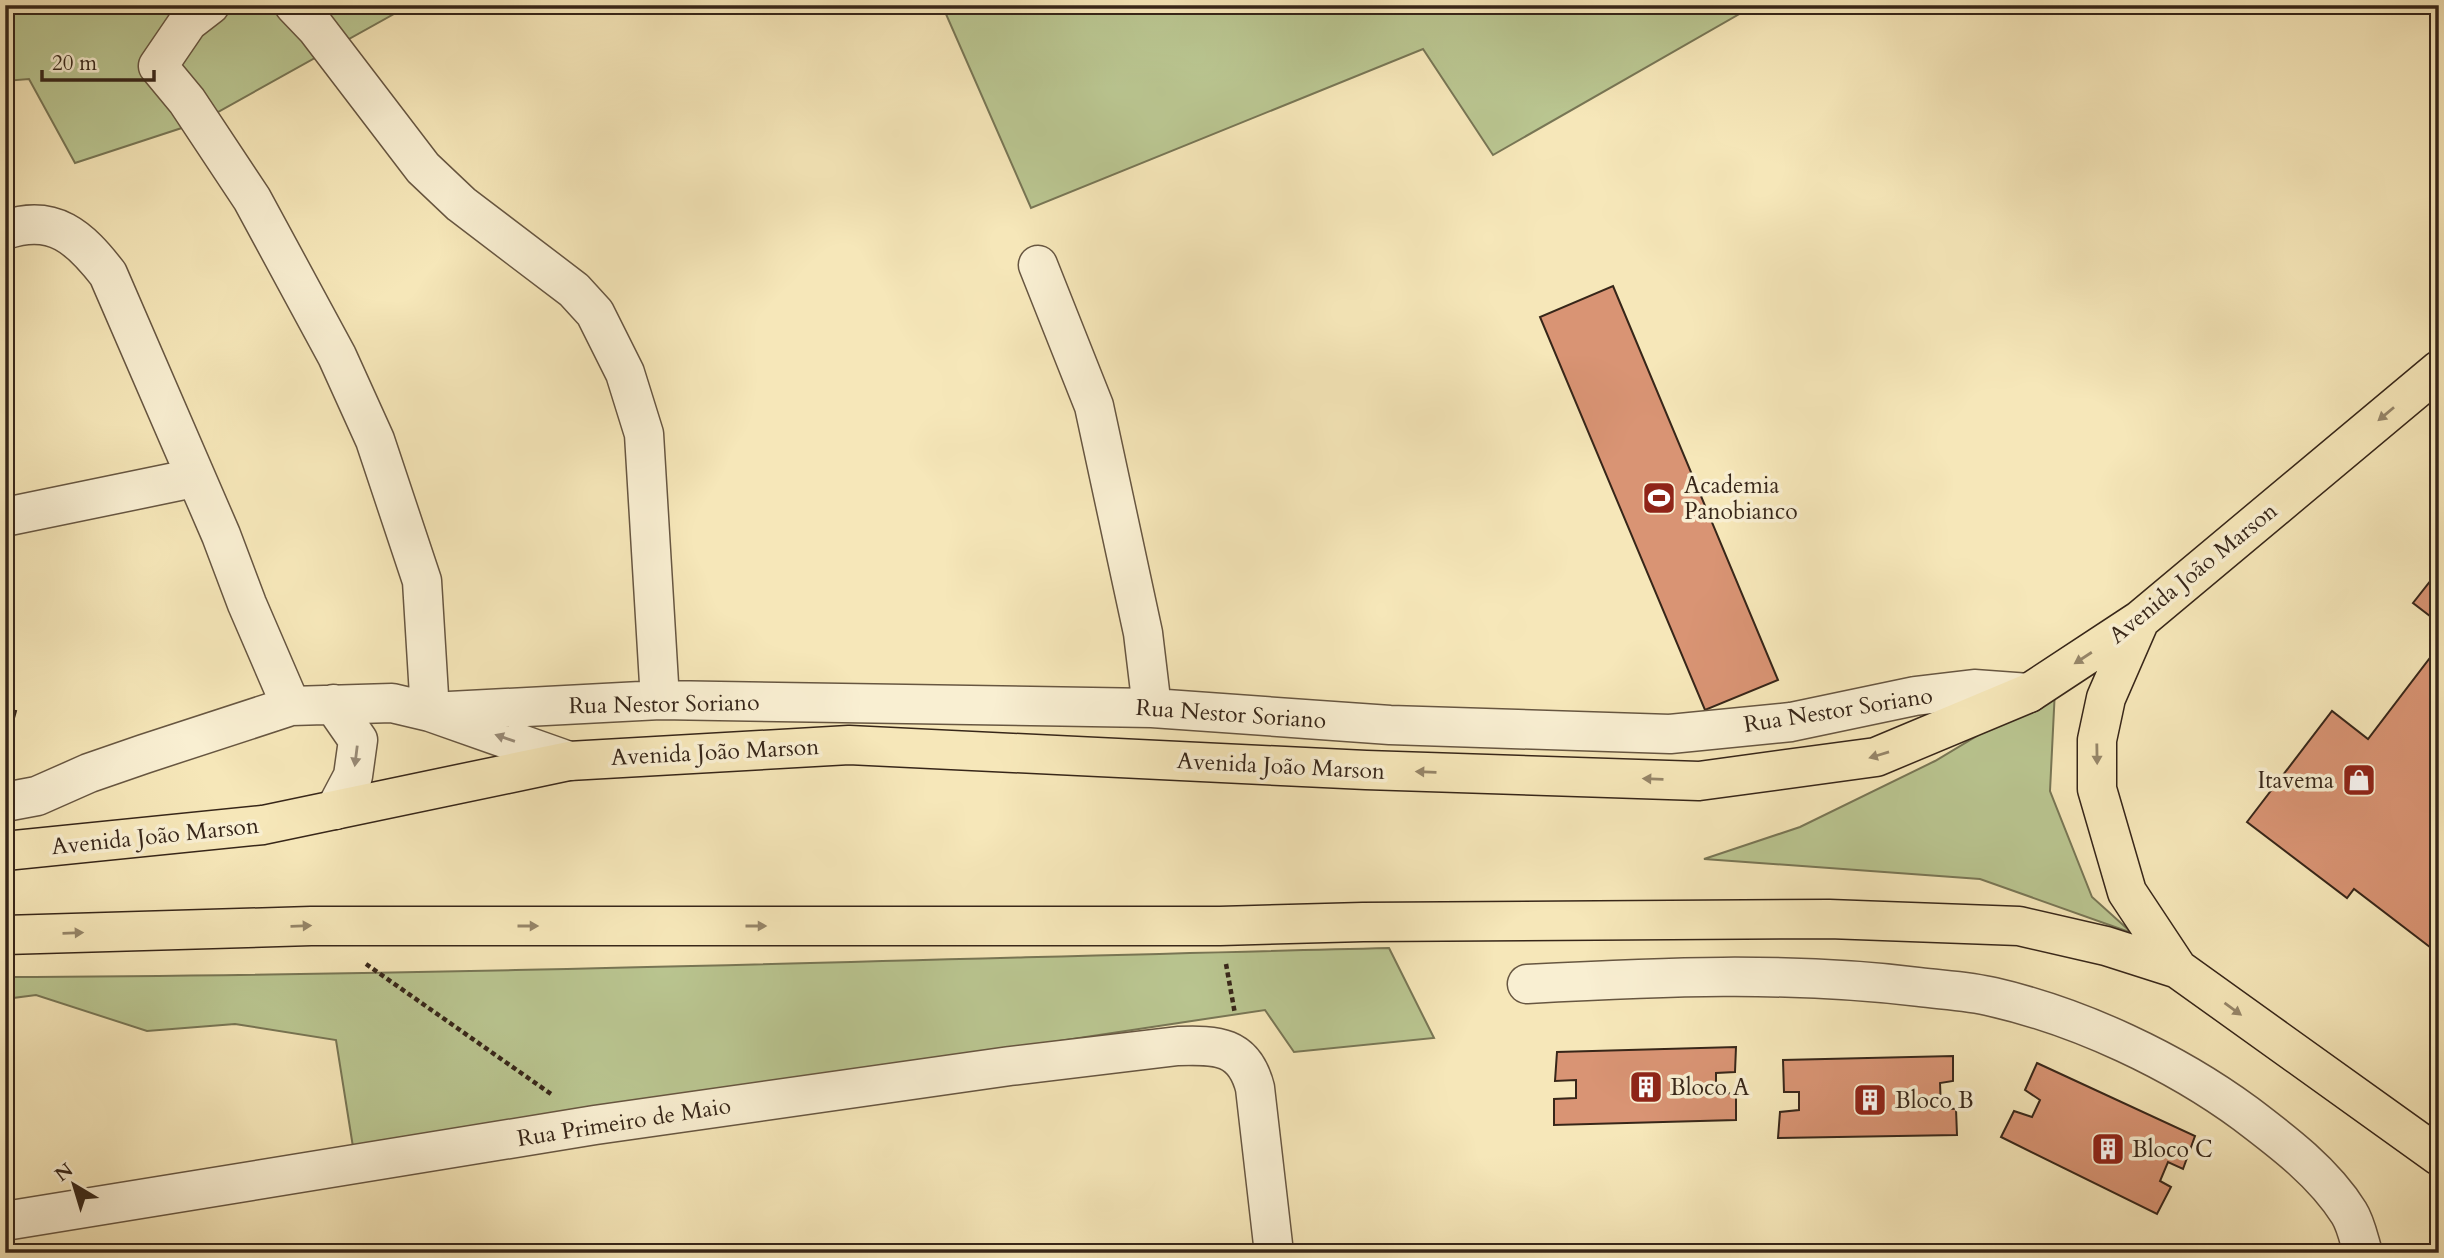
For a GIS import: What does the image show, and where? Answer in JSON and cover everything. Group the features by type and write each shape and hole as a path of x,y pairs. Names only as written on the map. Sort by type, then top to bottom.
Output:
{"main road":[{"name":"Avenida João Marson","path":"5,851 263,825 569,761 849,745 1366,770 1699,781 1876,757 2028,693 2140,620 2439,370"},
{"path":"2140,620 2106,698 2097,740 2098,789 2127,892 2178,970"},
{"path":"5,935 311,926 1220,926 1363,922 1829,919 2019,926 2106,946 2178,970 2439,1156"}],"street":[{"path":"210,5 188,23 158,66 187,101 252,199 337,356 375,440 422,581 430,712"},
{"path":"294,5 316,29 423,168 461,204 575,290 595,313 625,373 644,434 660,700"},
{"path":"5,230 33,224 60,229 90,252 108,274 194,478 221,535 291,706"},
{"path":"1038,265 1094,406 1143,633 1152,708"},
{"path":"5,517 194,478"},
{"name":"Rua Nestor Soriano","path":"430,712 660,700 1152,708 1390,724 1670,734 1791,722 1915,696 1974,689 2028,693"},
{"path":"333,704 358,740 353,776 335,810"},
{"path":"5,802 37,796 133,758 291,706 392,704 430,712 569,761"},
{"path":"1527,984 1664,976 1828,977 1992,996 2084,1026 2158,1059 2228,1101 2276,1137 2321,1177 2350,1214 2363,1253"},
{"name":"Rua Primeiro de Maio","path":"5,1221 595,1125 1010,1066 1178,1046 1220,1049 1243,1059"},
{"path":"1243,1059 1255,1088 1274,1253"}],"path":[{"path":"311,926 595,1125"},
{"path":"1220,926 1243,1059"}],"green space":[{"path":"5,5 410,5 200,122 75,163 29,79 5,81"},
{"path":"942,5 1755,5 1493,155 1423,49 1031,208"},
{"path":"2055,689 2050,791 2092,897 2132,933 1980,879 1704,859 1800,827 1935,761"},
{"path":"1389,948 1434,1038 1294,1052 1265,1010 353,1147 336,1040 235,1024 147,1031 36,995 5,999 5,977 524,970"}],"building":[{"name":"Academia Panobianco","path":"1613,286 1778,680 1705,710 1540,317"},
{"path":"2439,570 2439,623 2413,603"},
{"name":"Itavema","path":"2439,646 2439,954 2354,889 2347,898 2247,822 2332,711 2368,739"},
{"path":"5,709 16,711 5,750"},
{"name":"Bloco A","path":"1736,1047 1735,1072 1716,1073 1716,1094 1736,1093 1736,1120 1554,1125 1554,1099 1576,1098 1576,1080 1555,1081 1557,1052"},
{"name":"Bloco B","path":"1953,1056 1953,1081 1940,1083 1941,1108 1956,1109 1957,1135 1778,1138 1780,1112 1799,1110 1799,1092 1784,1092 1783,1060"},
{"name":"Bloco C","path":"2037,1063 2195,1136 2183,1169 2168,1162 2160,1181 2171,1187 2157,1214 2001,1137 2014,1111 2032,1117 2040,1100 2025,1090"}],"place":[{"name":"Academia Panobianco","path":"1659,498"},
{"name":"Itavema","path":"2359,780"},
{"name":"Bloco A","path":"1646,1087"},
{"name":"Bloco B","path":"1870,1100"},
{"name":"Bloco C","path":"2108,1149"}]}
